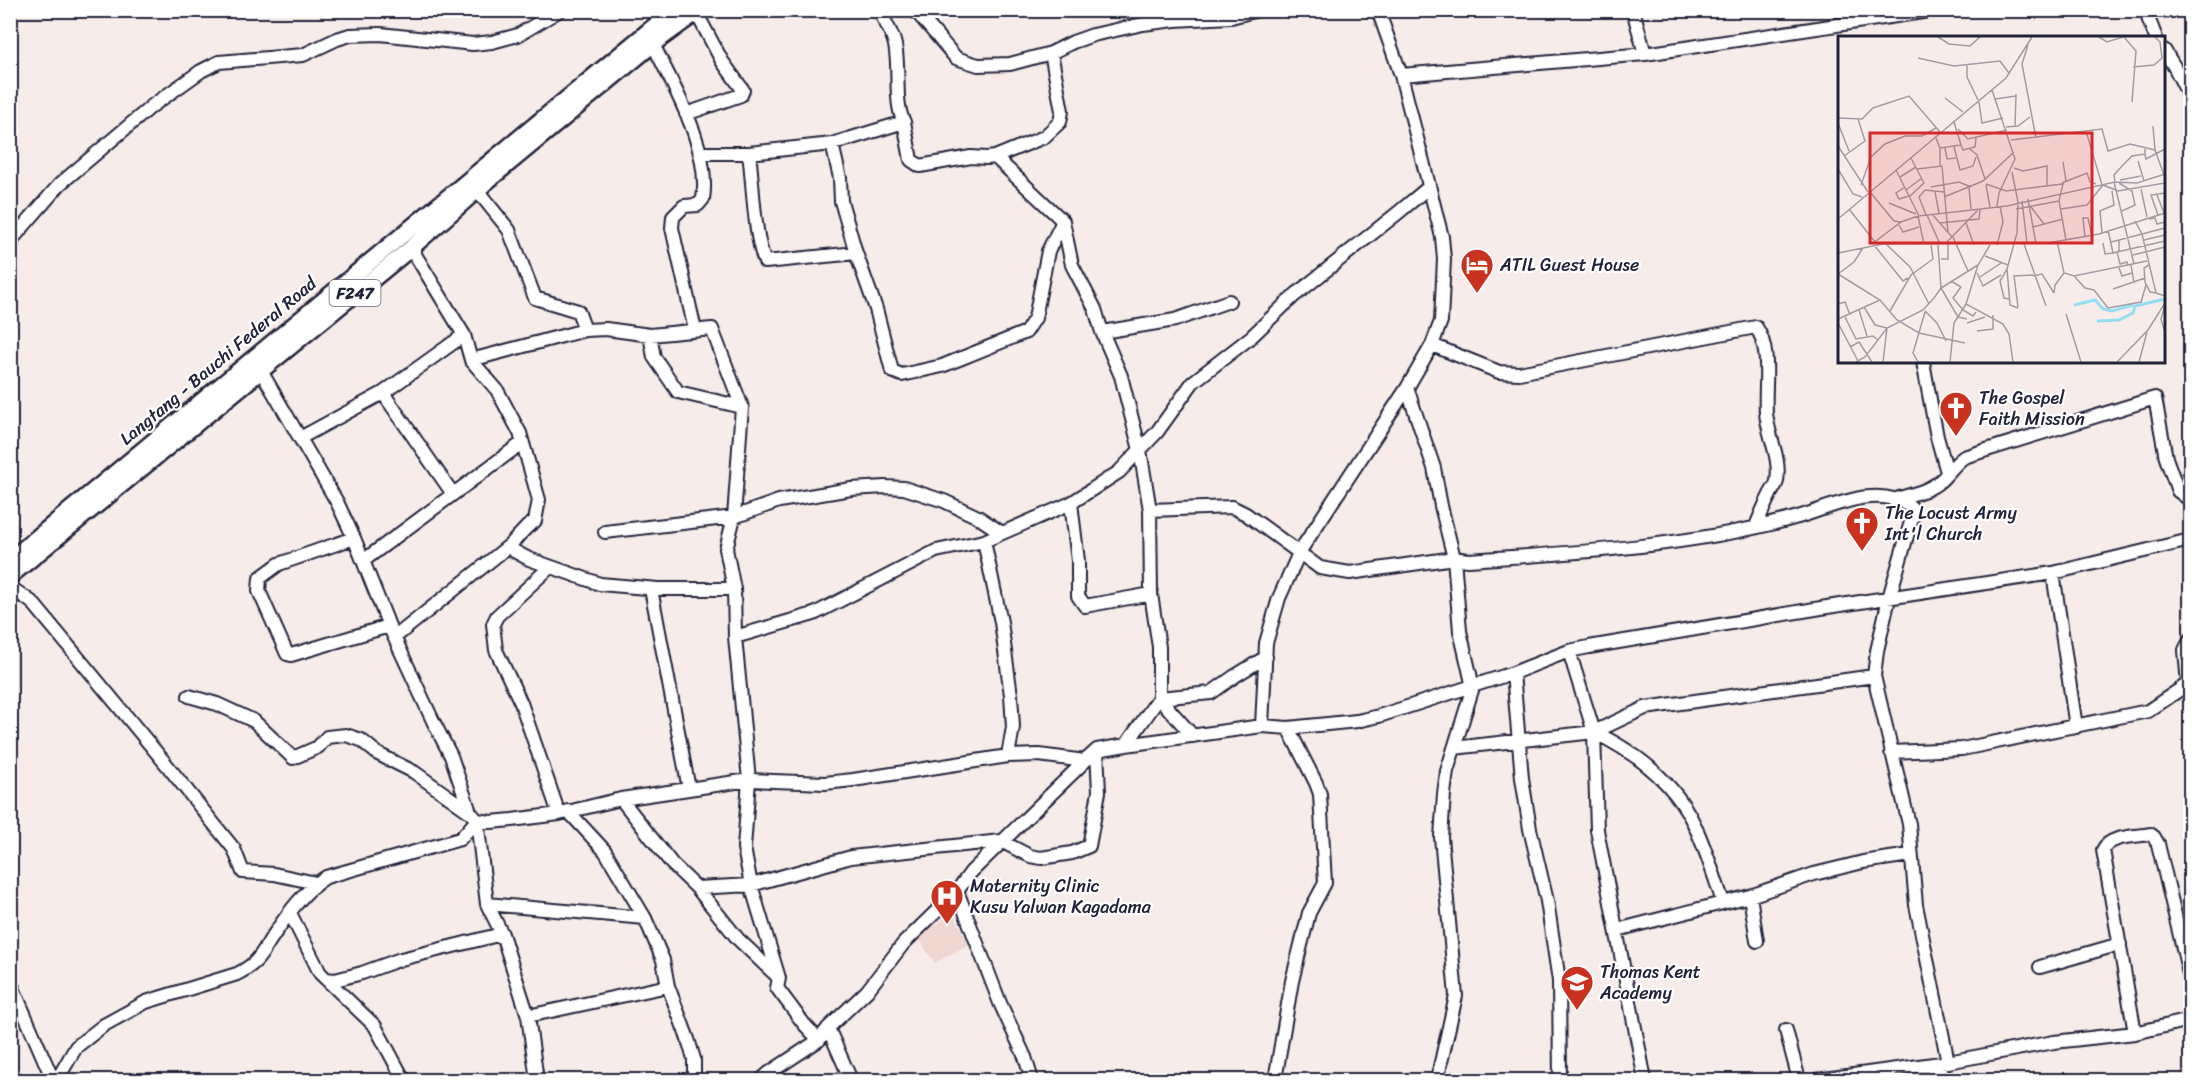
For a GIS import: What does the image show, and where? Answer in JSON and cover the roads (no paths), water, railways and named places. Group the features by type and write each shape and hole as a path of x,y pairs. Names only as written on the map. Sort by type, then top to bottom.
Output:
{"main road":[{"name":"Langtang - Bauchi Federal Road","path":"10,560 674,10"},
{"name":"F247","path":"10,576 411,248 477,190 653,44 698,12"}],"street":[{"path":"10,245 15,236 60,184 152,106 201,71 219,62 303,55 336,39 350,35 380,34 473,44 492,42 518,35 560,10"},
{"path":"879,10 894,41 899,78 900,114 904,122 911,160 920,166 971,157 995,157 1044,137 1060,122 1062,111 1051,53"},
{"path":"915,10 956,58 978,65 1010,64 1051,53 1094,35 1174,15 1231,17 1258,10"},
{"path":"1262,726 1266,643 1279,598 1299,554 1407,388 1432,345 1441,321 1443,237 1401,75 1378,10"},
{"path":"1633,10 1645,54"},
{"path":"1401,75 1645,54 1936,10"},
{"path":"2145,10 2155,36"},
{"path":"686,114 741,95 743,90 743,86 722,61 698,12"},
{"path":"653,44 686,114 701,153 704,199 698,205 684,206 674,217 672,228 695,330"},
{"path":"2165,53 2190,98"},
{"path":"701,153 749,153 832,144 904,122"},
{"path":"832,144 840,178 841,201 856,253 876,309 892,371 902,375 942,366 1026,332 1035,318 1048,251 1063,221"},
{"path":"749,153 756,216 765,262 856,253"},
{"path":"995,157 1063,221 1072,265 1095,309 1121,376 1140,450 1150,510 1151,594 1159,647 1159,698 1126,745"},
{"path":"735,637 814,615 936,552 984,541 1071,503 1119,472 1157,432 1193,382 1429,186"},
{"path":"477,190 509,230 535,298 578,310 585,330"},
{"path":"354,538 279,564 260,578 259,591 287,654 392,632 510,545 535,520 538,512 539,500 520,433 497,390 471,360 464,335 411,248"},
{"path":"1102,332 1175,320 1229,301"},
{"path":"1432,345 1499,372 1520,373 1756,327 1760,333 1766,361 1766,412 1771,442 1779,468 1777,485 1770,494 1756,526"},
{"path":"471,360 585,330 606,329 650,334 712,329 742,407 734,517 726,549 734,589 735,637 749,780 744,848 751,885 779,978 777,988 819,1040"},
{"path":"650,334 654,357 678,392 742,407"},
{"path":"300,438 384,393 464,335"},
{"path":"1923,363 1937,436 1947,472"},
{"path":"261,370 337,502 392,632 451,756 473,816 487,904 502,934 528,1016 537,1080"},
{"path":"1407,388 1434,468 1454,558 1460,631 1473,687 1447,771 1441,837 1456,996 1437,1080"},
{"path":"384,393 453,494"},
{"path":"1893,500 1929,488 1939,482 1964,457 2155,398 2166,458 2178,491 2190,500"},
{"path":"363,561 522,443"},
{"path":"605,532 734,517 779,501 851,489 885,487 904,488 944,501 978,517 1002,533"},
{"path":"1150,510 1232,507 1246,514 1320,568 1350,573 1454,558 1468,560 1557,554 1719,534 1797,517 1862,498 1880,496 1911,507 1913,515 1888,598 1874,676 1909,824 1920,927 1948,1062"},
{"path":"1071,503 1079,567 1078,596 1085,606 1151,594"},
{"path":"762,1080 819,1040 828,1028 867,991 903,944 957,891 971,872 1097,750 1262,726 1288,728 1368,718 1473,687 1569,651 2053,573 2190,540"},
{"path":"984,541 1001,622 1011,695 1013,727 1008,756"},
{"path":"510,545 518,554 600,584 651,589 734,589"},
{"path":"550,567 497,616 493,624 496,650 521,703 563,812 605,851 645,918 663,960 668,986 694,1059 694,1080"},
{"path":"2053,573 2076,727"},
{"path":"10,587 33,603 166,764 234,849 243,872 274,874 316,883"},
{"path":"651,589 689,789"},
{"path":"1891,752 1962,749 2148,711 2188,684 2185,650 2190,640"},
{"path":"1569,651 1594,732 1597,830 1644,1080"},
{"path":"1159,698 1211,693 1234,675 1266,657"},
{"path":"1513,673 1523,788 1547,901 1559,981 1560,1080"},
{"path":"1454,748 1594,732 1645,708 1874,676"},
{"path":"189,696 217,704 254,721 293,758 318,747 327,737 346,735 362,740 378,754 414,772 473,816 490,822 563,812 621,799 749,780 825,783 1008,756 1039,755 1085,761"},
{"path":"1159,698 1192,736"},
{"path":"1275,1080 1292,981 1306,924 1309,913 1325,883 1320,794 1288,728"},
{"path":"1594,732 1622,746 1657,774 1673,792 1694,823 1724,902"},
{"path":"697,888 751,885 851,857 1001,841 1030,856 1041,858 1072,853 1089,846 1099,792 1097,750"},
{"path":"621,799 672,864 697,888 738,939 779,978"},
{"path":"55,1080 76,1047 104,1024 146,1002 237,974 251,967 260,959 273,934 316,883 336,874 460,839 473,816"},
{"path":"2135,1033 2103,850 2115,839 2150,834 2158,844 2190,978"},
{"path":"1617,930 1750,896 1814,874 1863,862 1911,855"},
{"path":"957,891 1000,1003 1025,1057 1032,1080"},
{"path":"1750,896 1757,941"},
{"path":"487,904 645,918"},
{"path":"290,913 320,973 375,1026 404,1080"},
{"path":"326,979 335,980 401,959 502,934"},
{"path":"2040,967 2120,944"},
{"path":"10,981 55,1080"},
{"path":"528,1016 668,986"},
{"path":"1818,1080 1856,1077 2054,1042 2135,1033 2190,1020"},
{"path":"828,1028 851,1080"},
{"path":"1786,1030 1799,1080"},
{"path":"1928,1065 1951,1080"}],"place":[{"name":"ATIL Guest House","path":"1477,294"},
{"name":"The Gospel Faith Mission","path":"1956,437"},
{"name":"The Locust Army Int'l Church","path":"1862,552"},
{"name":"Maternity Clinic Kusu Yalwan Kagadama","path":"947,925"},
{"name":"Thomas Kent Academy","path":"1577,1011"}]}
